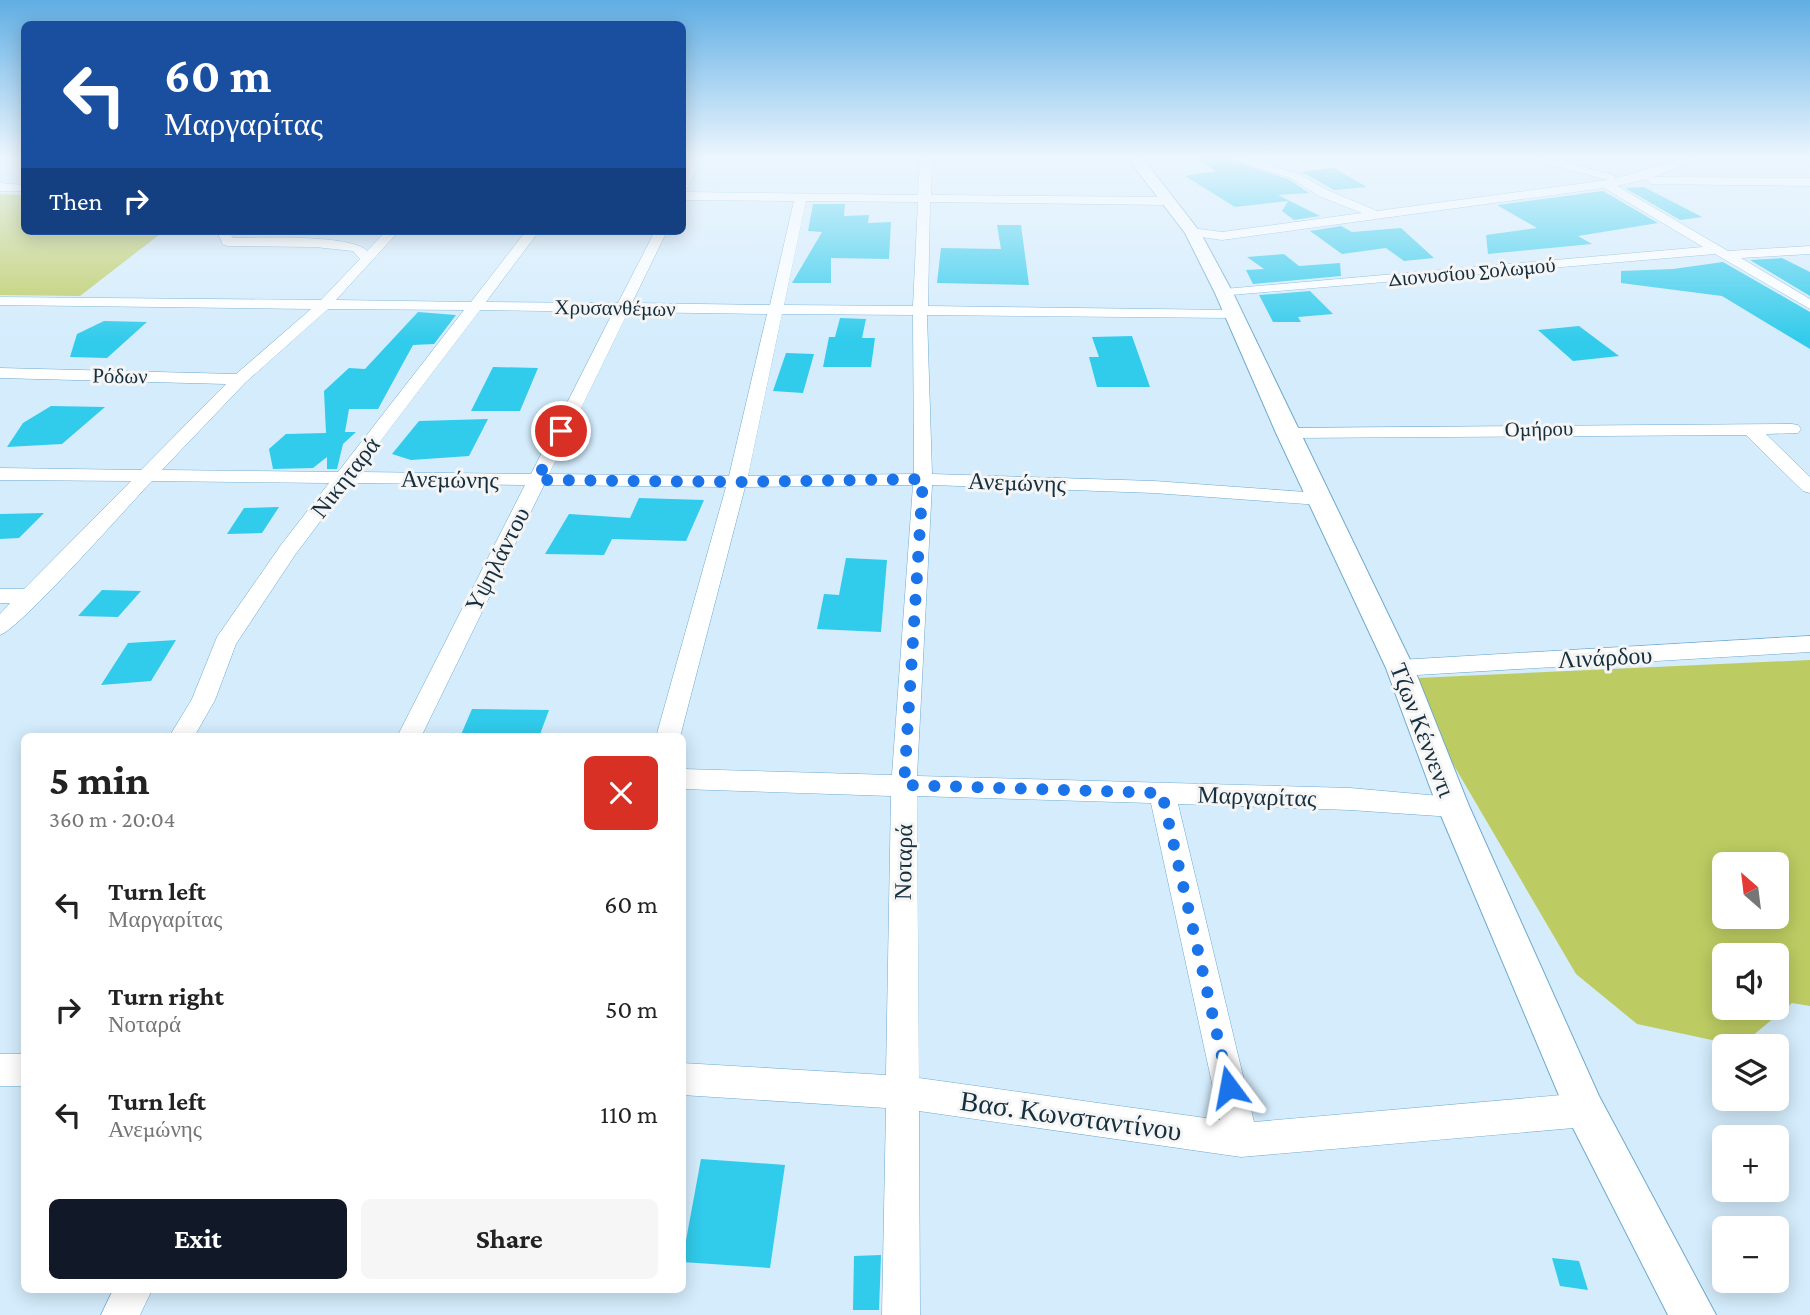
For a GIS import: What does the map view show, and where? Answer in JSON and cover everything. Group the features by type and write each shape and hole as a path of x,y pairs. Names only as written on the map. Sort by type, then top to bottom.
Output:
{"street":[{"path":"669,733 737,482 796,217"},
{"name":"Νοταρά","path":"901,1315 900,1092 904,785 923,479 920,312 923,217"},
{"name":"Τζων Κέννεντι","path":"1181,217 1192,232 1400,668 1453,806 1585,1110 1693,1315"},
{"path":"1192,232 1222,236 1352,217"},
{"path":"1663,217 1810,305"},
{"path":"225,235 228,242 315,243 357,248 367,259"},
{"path":"0,627 240,379 322,307 389,235"},
{"name":"Νικηταρά","path":"183,733 203,700 225,643 288,550 530,235"},
{"name":"Υψηλάντου","path":"411,733 659,235"},
{"name":"Διονυσίου Σολωμού","path":"1227,304 1724,253 1810,250"},
{"name":"Χρυσανθέμων","path":"0,301 622,310 774,308 920,312 1227,304"},
{"path":"0,313 18,302"},
{"name":"Ρόδων","path":"0,373 240,379"},
{"name":"Ομήρου","path":"1287,433 1792,429"},
{"path":"1752,430 1810,486"},
{"name":"Ανεμώνης","path":"0,474 737,482 923,479 1154,487 1320,499"},
{"path":"0,596 32,596"},
{"name":"Λινάρδου","path":"1400,668 1810,644"},
{"name":"Μαργαρίτας","path":"686,779 1350,799 1453,806"},
{"path":"1162,793 1241,1140"},
{"path":"0,1070 21,1070"},
{"name":"Βασ. Κωνσταντίνου","path":"686,1079 900,1092 1241,1140 1585,1110"},
{"path":"120,1315 131,1293"}],"green space":[{"path":"0,217 21,217 21,235 159,235 80,296 0,295"},
{"path":"1810,660 1810,1006 1792,1003 1789,1005 1789,943 1712,943 1712,1020 1771,1020 1755,1034 1712,1034 1712,1040 1637,1024 1576,974 1439,740 1417,678"}],"building":[{"path":"811,217 869,217 868,223 891,222 889,259 831,258 831,283 792,283 822,232 808,231"},
{"path":"1519,217 1648,217 1658,223 1578,236 1592,244 1488,254 1486,235 1537,228"},
{"path":"1675,217 1699,217 1680,220"},
{"path":"997,225 1021,225 1029,285 937,283 941,248 1001,249"},
{"path":"1341,226 1352,232 1401,228 1434,258 1404,261 1386,248 1342,254 1310,231"},
{"path":"1284,254 1299,266 1340,263 1341,276 1253,284 1246,270 1264,269 1247,257"},
{"path":"1782,258 1810,272 1810,296 1750,260"},
{"path":"1723,262 1810,312 1810,349 1722,296 1621,283 1621,271 1673,269"},
{"path":"1310,291 1333,314 1298,317 1301,322 1273,322 1259,295"},
{"path":"418,312 456,315 434,344 413,345 378,409 349,409 345,432 356,432 343,444 337,469 327,469 327,457 313,468 273,469 269,449 286,434 326,433 324,391 349,368 365,369"},
{"path":"840,318 866,319 862,338 875,338 871,367 823,367 829,337 835,337"},
{"path":"104,321 147,322 107,358 70,357 77,334"},
{"path":"1579,326 1619,356 1573,361 1538,330"},
{"path":"1132,336 1150,387 1097,387 1089,357 1099,357 1092,337"},
{"path":"786,353 814,354 803,393 773,391"},
{"path":"493,367 538,368 520,411 471,411"},
{"path":"51,406 105,407 62,444 7,447 23,423"},
{"path":"488,419 469,456 411,460 392,454 419,421"},
{"path":"639,498 704,500 686,541 612,539 604,555 545,554 569,514 630,518"},
{"path":"279,507 262,533 227,534 244,508"},
{"path":"44,513 19,538 0,539 0,514"},
{"path":"846,558 887,560 881,632 817,629 824,594 839,595"},
{"path":"102,590 141,591 118,617 78,616"},
{"path":"176,640 151,681 101,685 128,643"},
{"path":"472,709 549,710 540,733 462,733"},
{"path":"701,1159 785,1165 770,1268 686,1262 686,1240"},
{"path":"881,1255 879,1310 853,1310 854,1256"},
{"path":"1552,1258 1579,1261 1588,1290 1560,1286"}],"route":[{"path":"561,431 537,480 737,482 923,479 904,785 1162,793 1229,1087"}]}
